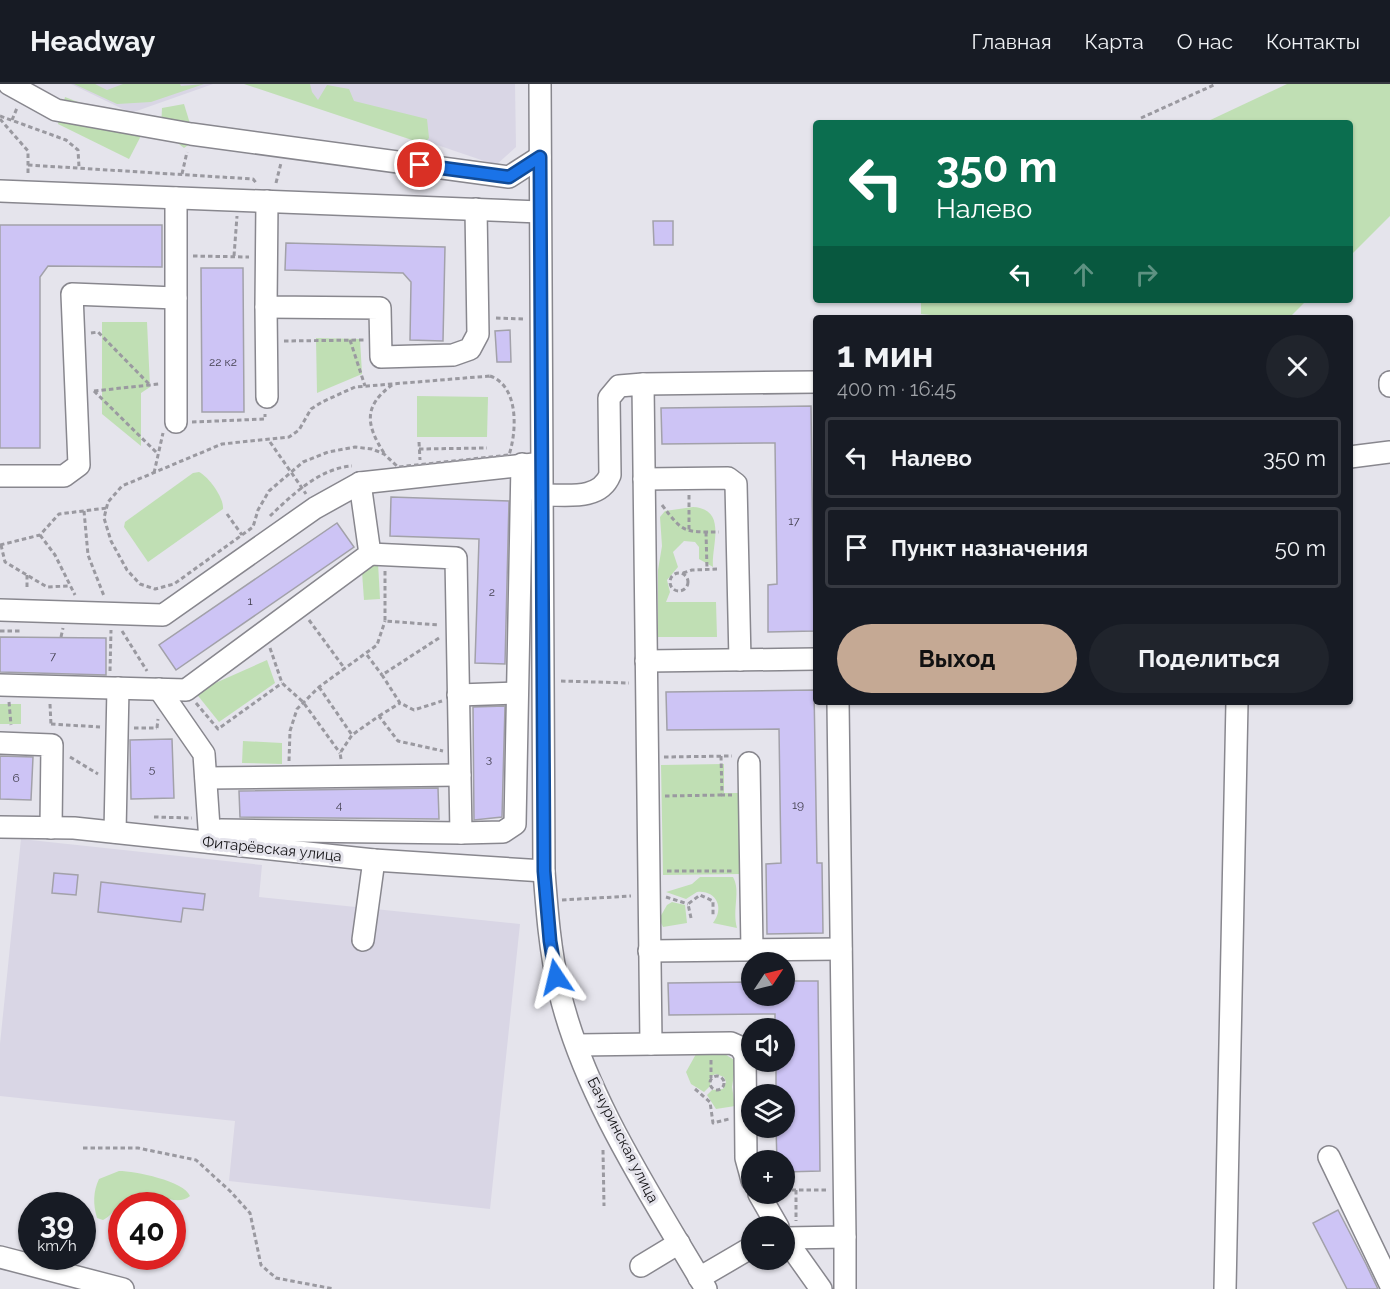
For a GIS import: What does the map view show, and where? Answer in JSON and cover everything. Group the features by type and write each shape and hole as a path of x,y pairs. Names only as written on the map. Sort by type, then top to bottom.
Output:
{"street":[{"path":"9,84 56,110 190,134 509,177 540,157"},
{"name":"Бачуринская улица","path":"540,84 540,212 531,464 541,495 544,871 553,962 566,1013 615,1131 703,1283"},
{"path":"0,191 176,198 260,197 540,212"},
{"path":"260,197 267,257 267,397"},
{"path":"176,198 176,422"},
{"path":"266,307 380,308 381,357 453,355 470,349 478,334 476,209"},
{"path":"0,476 64,476 78,465 85,392 74,333 72,294 176,298"},
{"path":"541,495 591,494 605,484 610,475 609,398 619,386 813,382"},
{"path":"643,384 651,1044"},
{"path":"1353,457 1390,452"},
{"path":"0,610 163,615 315,508 360,483 531,464 515,693 514,824 504,832 461,833 221,830 210,842"},
{"path":"644,479 728,478 734,481 738,488 740,660"},
{"path":"360,483 378,554"},
{"path":"4,685 186,690 300,607 378,554 456,558 461,833"},
{"path":"646,661 813,659"},
{"path":"114,688 117,777 115,832"},
{"path":"159,689 204,754 210,842"},
{"path":"458,695 515,693"},
{"path":"838,705 845,1289"},
{"path":"1225,1289 1238,705"},
{"path":"6,743 57,749 51,828"},
{"path":"749,763 752,950"},
{"path":"206,778 343,777 460,765"},
{"name":"Фитарёвская улица","path":"0,827 115,832 374,860 544,871"},
{"path":"363,940 374,860"},
{"path":"650,951 841,950"},
{"path":"578,1045 731,1043 740,1047 745,1055 745,1084"},
{"path":"1329,1157 1390,1284"},
{"path":"795,1235 845,1237"},
{"path":"641,1266 679,1243"},
{"path":"795,1248 822,1289"},
{"path":"703,1283 741,1255"},
{"path":"0,1257 123,1289"}],"path":[{"path":"1141,118 1216,84"},
{"path":"0,117 28,151 28,192"},
{"path":"0,117 66,140 78,150 79,166"},
{"path":"182,174 190,134"},
{"path":"234,256 285,147"},
{"path":"28,165 79,166 253,178 260,187 260,197"},
{"path":"176,255 267,257"},
{"path":"477,318 527,319"},
{"path":"74,333 98,332 149,384 85,392"},
{"path":"350,340 365,387"},
{"path":"267,341 381,340"},
{"path":"384,454 372,449 355,447 327,452 303,462 269,491 258,510 253,527 174,584 155,589 140,584 127,570 111,541 104,518 107,508 122,486 222,444 270,441 289,437 299,430 311,409 355,387 490,376 499,379 506,385 513,405 512,445 509,455 398,467 384,454 372,435 370,419 372,406 378,395 393,384"},
{"path":"85,392 158,453"},
{"path":"154,473 161,435 176,422 265,419 267,397"},
{"path":"486,440 488,458"},
{"path":"270,441 306,494"},
{"path":"419,442 420,465"},
{"path":"419,449 487,448"},
{"path":"688,478 689,532"},
{"path":"661,502 675,522 689,532 739,532"},
{"path":"40,535 55,555 68,586 47,587 27,576 5,562 0,545 40,535 59,514 107,508"},
{"path":"84,511 88,555 112,613 159,689"},
{"path":"227,514 242,535"},
{"path":"706,532 707,569"},
{"path":"289,778 290,731 297,709 319,687 377,645 385,621 378,554"},
{"path":"683,573 688,580 687,586 679,591 674,589 670,578 677,573 707,569 739,569"},
{"path":"27,576 27,590"},
{"path":"300,607 345,669"},
{"path":"112,613 114,688"},
{"path":"385,621 457,626"},
{"path":"382,675 457,626"},
{"path":"0,631 31,630"},
{"path":"265,632 282,682 303,702 340,753 343,777"},
{"path":"367,654 400,702 414,710 458,695"},
{"path":"553,680 646,684"},
{"path":"186,690 218,729 282,682"},
{"path":"4,685 6,743"},
{"path":"49,686 57,749 102,777 117,777"},
{"path":"319,687 352,735"},
{"path":"340,753 352,735 400,702"},
{"path":"379,716 398,741 460,765"},
{"path":"647,757 721,756 738,757 749,763"},
{"path":"721,756 722,795"},
{"path":"664,799 668,795 735,795 738,799"},
{"path":"665,868 668,872 738,869"},
{"path":"692,918 688,904 700,895 713,901 713,916"},
{"path":"558,900 649,896"},
{"path":"704,1094 712,1087 721,1088 724,1083 722,1077 712,1078 712,1087"},
{"path":"695,1089 704,1094 712,1106 713,1123 725,1118 741,1120"},
{"path":"83,1148 138,1148 196,1160 250,1213 261,1265 276,1278 334,1289"},
{"path":"603,1148 604,1206"},
{"path":"790,1216 796,1190 844,1190"}],"shaded area":[{"path":"71,84 213,84 131,113"},
{"path":"258,84 515,84 516,147 496,165"},
{"path":"21,839 262,865 259,897 520,924 490,1209 229,1181 235,1121 0,1096 0,1044"}],"green space":[{"path":"74,84 95,84 107,90 123,84 180,84 181,86 204,84 151,102 117,104"},
{"path":"244,84 310,84 318,100 327,85 349,89 354,101 427,119 429,138 424,144"},
{"path":"1287,84 1390,84 1390,216 1353,253 1353,120 1210,120"},
{"path":"65,97 145,128 129,159 58,124"},
{"path":"184,104 195,140 184,148 161,130 162,108"},
{"path":"921,303 1304,303 1292,315 921,314"},
{"path":"102,322 147,322 150,387 141,393 141,446 102,414"},
{"path":"316,338 360,339 362,374 317,393"},
{"path":"417,396 488,397 487,437 417,437"},
{"path":"199,472 215,488 223,509 148,562 124,527 125,522 193,473"},
{"path":"693,507 704,509 711,514 714,521 713,567 699,559 699,547 695,542 684,541 673,552 678,567 667,580 670,592 666,602 716,602 717,637 658,637 658,570 662,546 660,517 665,511"},
{"path":"378,563 380,599 364,600 362,572"},
{"path":"267,660 275,683 219,722 195,692"},
{"path":"0,704 21,704 21,724 0,724"},
{"path":"243,741 282,743 282,764 242,763"},
{"path":"724,764 724,793 740,793 741,874 663,875 661,765"},
{"path":"700,877 733,877 736,888 737,928 713,923 717,917 718,906 714,897 709,894 697,892 686,899 666,892 692,884"},
{"path":"672,902 685,905 687,923 663,927 659,919 667,905"},
{"path":"723,1053 736,1061 732,1087 735,1106 716,1109 707,1095 712,1090 723,1089 726,1082 724,1077 716,1074 711,1076 710,1086 704,1092 691,1084 686,1072 696,1054"},
{"path":"119,1171 147,1175 169,1181 186,1191 190,1196 186,1198 186,1192 108,1192 108,1217 103,1220 97,1218 96,1213 95,1192 99,1179"}],"building":[{"path":"653,221 673,221 673,245 654,245"},
{"path":"0,225 162,225 162,267 48,266 40,277 40,448 0,448"},
{"path":"286,243 445,247 443,341 410,340 411,282 403,273 285,270"},
{"path":"201,268 243,268 244,412 202,412"},
{"path":"510,330 511,362 497,362 495,331"},
{"path":"811,406 813,631 768,632 768,585 777,584 775,443 662,444 661,408"},
{"path":"391,497 509,501 505,664 475,663 479,539 390,536"},
{"path":"337,523 354,547 176,670 159,645"},
{"path":"0,637 106,638 106,675 0,672"},
{"path":"813,690 817,863 822,863 823,933 767,934 766,864 781,863 779,729 667,730 666,692"},
{"path":"505,706 502,817 474,820 473,707"},
{"path":"172,739 174,798 131,799 130,740"},
{"path":"0,756 33,757 31,800 0,799"},
{"path":"438,788 439,819 240,817 239,791"},
{"path":"54,873 78,875 76,895 52,893"},
{"path":"101,882 205,894 203,910 183,908 181,922 98,912"},
{"path":"795,981 818,981 820,1171 795,1172 795,1150 777,1150 776,1138 795,1138 795,1084 776,1084 776,1072 795,1072 795,1018 775,1018 775,1014 669,1015 668,983 741,982 741,1006 795,1006"},
{"path":"1338,1210 1378,1289 1347,1289 1313,1223"}],"route":[{"path":"420,165 509,177 540,157 544,871 550,941 556,977"}]}
